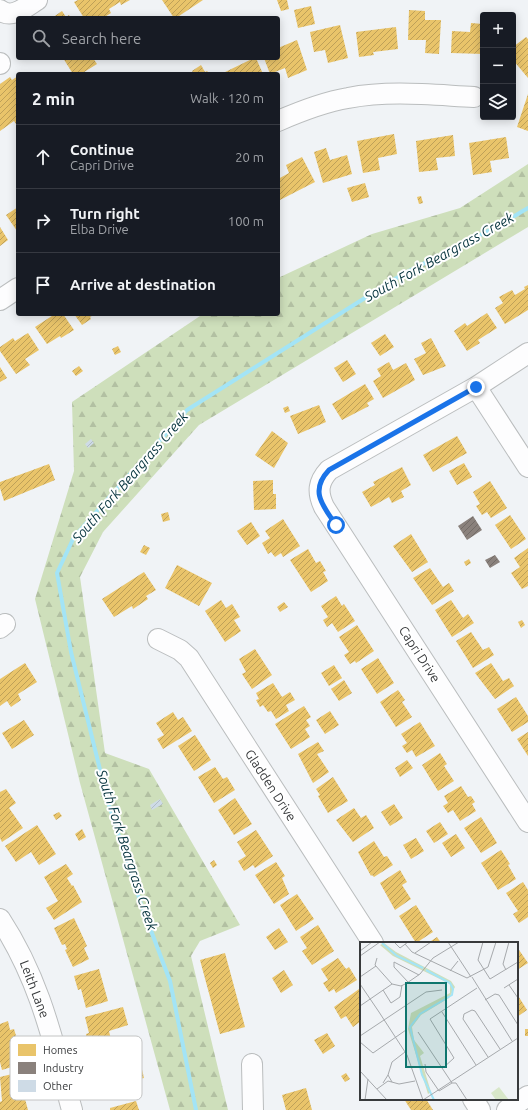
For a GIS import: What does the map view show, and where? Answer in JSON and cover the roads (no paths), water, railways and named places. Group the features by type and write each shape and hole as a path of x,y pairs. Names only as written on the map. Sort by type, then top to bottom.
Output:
{"street":[{"path":"0,10 16,0"},
{"path":"0,10 9,14 16,13 37,0"},
{"path":"280,120 308,108 348,98 404,94 474,97"},
{"path":"0,300 16,289"},
{"path":"528,353 476,387 528,467"},
{"name":"Capri Drive","path":"476,387 334,467 322,478 319,484 319,496 324,507 528,822"},
{"name":"Gladden Drive","path":"158,639 180,650 189,658 372,942"},
{"name":"Leith Lane","path":"0,919 16,943 33,979 52,1036"},
{"path":"252,1064 253,1110"},
{"path":"507,1110 528,1096"},
{"name":"Leith Lane","path":"69,1100 72,1110"},
{"path":"474,1100 480,1110"}],"waterway":[{"name":"South Fork Beargrass Creek","path":"196,1110 170,981 141,904 108,802 71,652 57,573 74,537 187,410 403,274 496,227 528,208"}]}
